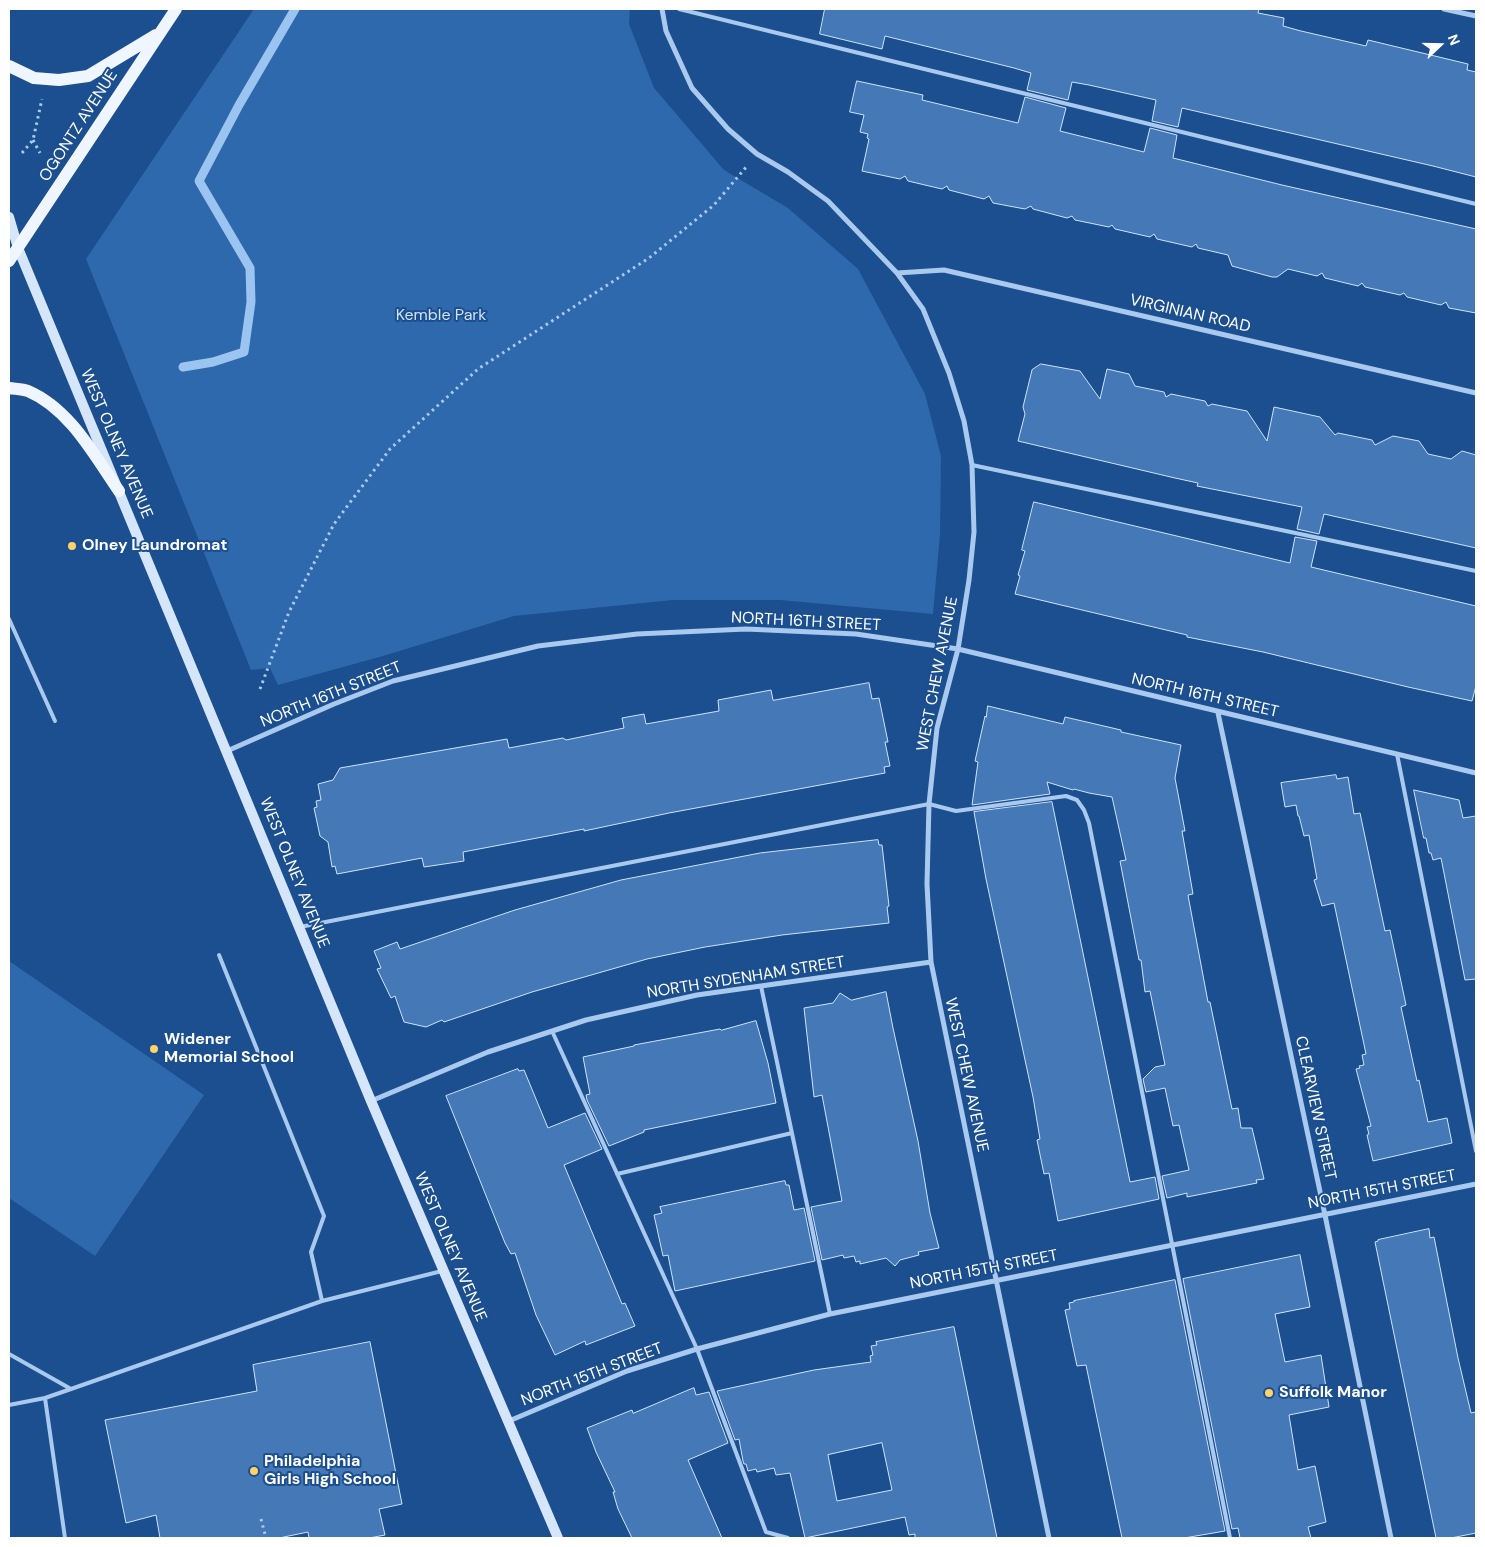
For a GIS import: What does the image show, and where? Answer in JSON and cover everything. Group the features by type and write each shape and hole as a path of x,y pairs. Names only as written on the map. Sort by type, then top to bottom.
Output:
{"main road":[{"name":"OGONTZ AVENUE","path":"9,261 176,9"},
{"path":"9,66 34,78 59,80 88,76 160,33"},
{"path":"9,388 27,390 52,404 70,422 119,491"}],"street":[{"name":"WEST CHEW AVENUE","path":"662,9 666,31 692,88 728,129 757,154 788,172 828,201 897,273 923,309 949,374 964,421 972,465 974,532 958,650 937,728 929,804 926,884 931,962 1049,1538"},
{"path":"1444,9 1476,16"},
{"name":"WEST OLNEY AVENUE","path":"9,217 18,248 371,1101 558,1538"},
{"name":"VIRGINIAN ROAD","path":"897,273 944,270 1476,393"},
{"name":"NORTH 16TH STREET","path":"227,751 334,704 393,681 538,646 637,634 746,629 856,634 958,650 1476,773"},
{"name":"CLEARVIEW STREET","path":"1218,713 1325,1214 1391,1538"},
{"name":"NORTH SYDENHAM STREET","path":"371,1101 488,1052 586,1020 698,995 931,962"},
{"name":"NORTH 15TH STREET","path":"509,1421 627,1371 697,1348 830,1314 1476,1184"}],"lane":[{"path":"679,9 1476,204"},
{"path":"972,465 1476,570"},
{"path":"9,619 55,721"},
{"path":"1397,754 1476,1151"},
{"path":"300,927 929,804 956,811 1066,796 1077,800 1084,810 1091,833 1230,1538"},
{"path":"219,954 324,1216 311,1252 322,1302"},
{"path":"761,986 830,1314"},
{"path":"552,1031 697,1348 766,1532 788,1538"},
{"path":"617,1174 792,1134"},
{"path":"9,1405 45,1398 322,1302 444,1270"},
{"path":"9,1354 72,1388"},
{"path":"45,1398 65,1538"}],"path":[{"path":"22,154 34,140 42,97"},
{"path":"34,140 40,153"},
{"path":"260,689 289,612 334,524 390,449 478,369 649,258 714,205 757,154"},
{"path":"262,1519 266,1538"}],"green space":[{"name":"Kemble Park","path":"254,9 630,9 629,24 654,88 724,170 788,208 858,269 925,394 941,456 940,534 933,614 780,600 673,600 514,616 383,656 278,685 270,668 251,670 86,259"},
{"path":"9,961 204,1095 95,1256 9,1198"}],"building":[{"path":"825,9 1259,9 1258,13 1284,18 1283,26 1301,31 1366,46 1368,40 1468,64 1467,70 1476,72 1476,177 1182,108 1178,127 1152,121 1156,100 1089,85 1072,82 1068,100 1027,90 1031,73 1014,68 885,36 882,49 820,34"},
{"path":"857,81 923,95 922,100 1018,123 1025,97 1066,108 1060,131 1144,152 1150,128 1177,135 1173,158 1476,229 1476,313 1449,308 1446,302 1441,305 1407,297 1404,293 1400,295 1365,287 1362,283 1358,286 1325,278 1322,273 1317,276 1288,269 1277,277 1272,277 1232,266 1228,255 1198,248 1196,244 1192,247 1157,239 1154,234 1150,237 1115,229 1112,225 1109,227 1075,220 1072,216 1067,218 1033,209 1031,206 1025,209 993,203 989,196 984,199 949,190 947,186 942,189 908,181 905,176 900,179 862,171 869,139 867,138 868,134 860,132 864,115 850,112"},
{"path":"1041,364 1080,371 1100,399 1107,369 1129,374 1135,386 1164,392 1166,397 1171,394 1205,401 1208,406 1212,404 1247,411 1267,441 1274,407 1320,417 1335,435 1338,433 1372,440 1375,445 1393,436 1419,441 1428,454 1451,459 1462,451 1476,455 1476,548 1324,514 1319,534 1297,529 1302,507 1197,486 1198,483 1018,441 1025,414 1023,407 1032,370"},
{"path":"1034,502 1290,563 1295,537 1317,541 1311,567 1476,606 1476,686 1472,701 1263,652 1187,637 1187,635 1015,594 1025,551 1022,550"},
{"path":"869,683 872,699 879,698 888,742 885,742 890,766 884,767 885,773 669,813 584,831 584,829 463,852 464,861 424,867 422,858 337,874 335,866 332,867 328,842 320,836 314,808 317,807 316,801 321,800 318,784 333,780 340,768 507,739 509,748 563,738 566,740 624,728 622,718 644,714 646,724 719,711 718,700 771,690 773,700"},
{"path":"988,706 1063,724 1065,717 1181,745 1175,778 1185,831 1182,831 1193,894 1188,895 1208,1002 1210,1002 1232,1109 1238,1108 1241,1128 1252,1128 1264,1179 1256,1180 1257,1183 1187,1197 1187,1193 1167,1198 1162,1176 1189,1170 1179,1125 1173,1126 1165,1088 1146,1092 1143,1079 1155,1067 1165,1065 1150,991 1145,992 1141,960 1139,960 1120,861 1126,860 1112,797 1073,790 1047,782 1050,794 972,805 978,762 975,761"},
{"path":"1336,775 1337,779 1348,777 1354,814 1360,813 1385,931 1390,930 1406,1005 1401,1007 1428,1122 1447,1118 1452,1143 1373,1161 1367,1135 1369,1134 1367,1127 1371,1126 1356,1069 1364,1065 1362,1055 1366,1054 1334,903 1322,906 1314,880 1317,879 1309,835 1304,836 1296,805 1285,807 1281,783"},
{"path":"1414,790 1459,800 1463,818 1476,816 1476,979 1465,980 1441,858 1433,860 1431,853 1429,853"},
{"path":"1052,802 1130,1182 1155,1177 1159,1199 1058,1221 1049,1173 1044,1174 1037,1140 1040,1139 1033,1097 986,879 974,812"},
{"path":"878,840 879,845 882,845 889,906 887,907 889,923 782,935 705,947 647,959 532,992 444,1022 442,1020 426,1027 404,1022 395,996 391,998 377,969 381,968 374,951 397,942 400,949 515,910 621,880 760,853"},
{"path":"886,992 918,1141 930,1213 939,1248 918,1252 919,1255 900,1260 895,1266 886,1258 860,1264 860,1261 856,1262 854,1256 844,1258 843,1255 822,1260 811,1207 842,1201 822,1095 814,1097 804,1008 833,1003 840,993 851,1000"},
{"path":"756,1021 768,1063 776,1103 644,1130 644,1132 609,1146 587,1100 586,1095 590,1094 583,1057 634,1045 721,1030"},
{"path":"518,1069 519,1071 524,1070 548,1128 585,1113 602,1149 564,1165 622,1304 625,1303 635,1326 586,1345 585,1341 555,1355 536,1315 515,1253 511,1254 505,1243 446,1096"},
{"path":"785,1181 786,1185 789,1185 794,1210 804,1208 815,1261 675,1291 668,1255 663,1256 654,1215 662,1213 660,1207"},
{"path":"1429,1229 1430,1238 1434,1237 1471,1413 1476,1412 1476,1533 1451,1538 1436,1538 1375,1242"},
{"name":"Suffolk Manor","path":"1300,1255 1310,1307 1275,1314 1285,1362 1321,1355 1329,1407 1289,1415 1298,1470 1315,1466 1326,1522 1308,1527 1311,1538 1240,1538 1238,1528 1232,1529 1183,1279"},
{"path":"1175,1280 1225,1531 1184,1538 1122,1538 1086,1365 1077,1366 1065,1310 1070,1309 1069,1303 1074,1301"},
{"path":"954,1327 997,1538 915,1538 915,1534 909,1535 905,1517 805,1538 790,1473 776,1475 774,1468 757,1472 756,1469 748,1471 743,1461 739,1439 735,1440 717,1391 814,1370 871,1362 870,1356 873,1355 871,1346 877,1345 876,1342","holes":["882,1443 892,1490 837,1501 828,1455"]},
{"path":"370,1342 402,1504 379,1509 385,1535 369,1538 309,1538 308,1532 279,1538 160,1538 156,1515 126,1523 105,1420 257,1391 253,1365"},
{"path":"694,1388 696,1395 709,1392 728,1443 688,1460 722,1538 632,1538 618,1509 613,1492 615,1492 587,1428 632,1410 633,1413"}],"waterway":[{"path":"183,367 213,362 244,352 251,302 250,268 199,181 239,105 295,9"}],"place":[{"name":"Olney Laundromat","path":"72,546"},
{"name":"Widener Memorial School","path":"154,1049"},
{"name":"Suffolk Manor","path":"1269,1393"},
{"name":"Philadelphia Girls High School","path":"254,1471"}]}
